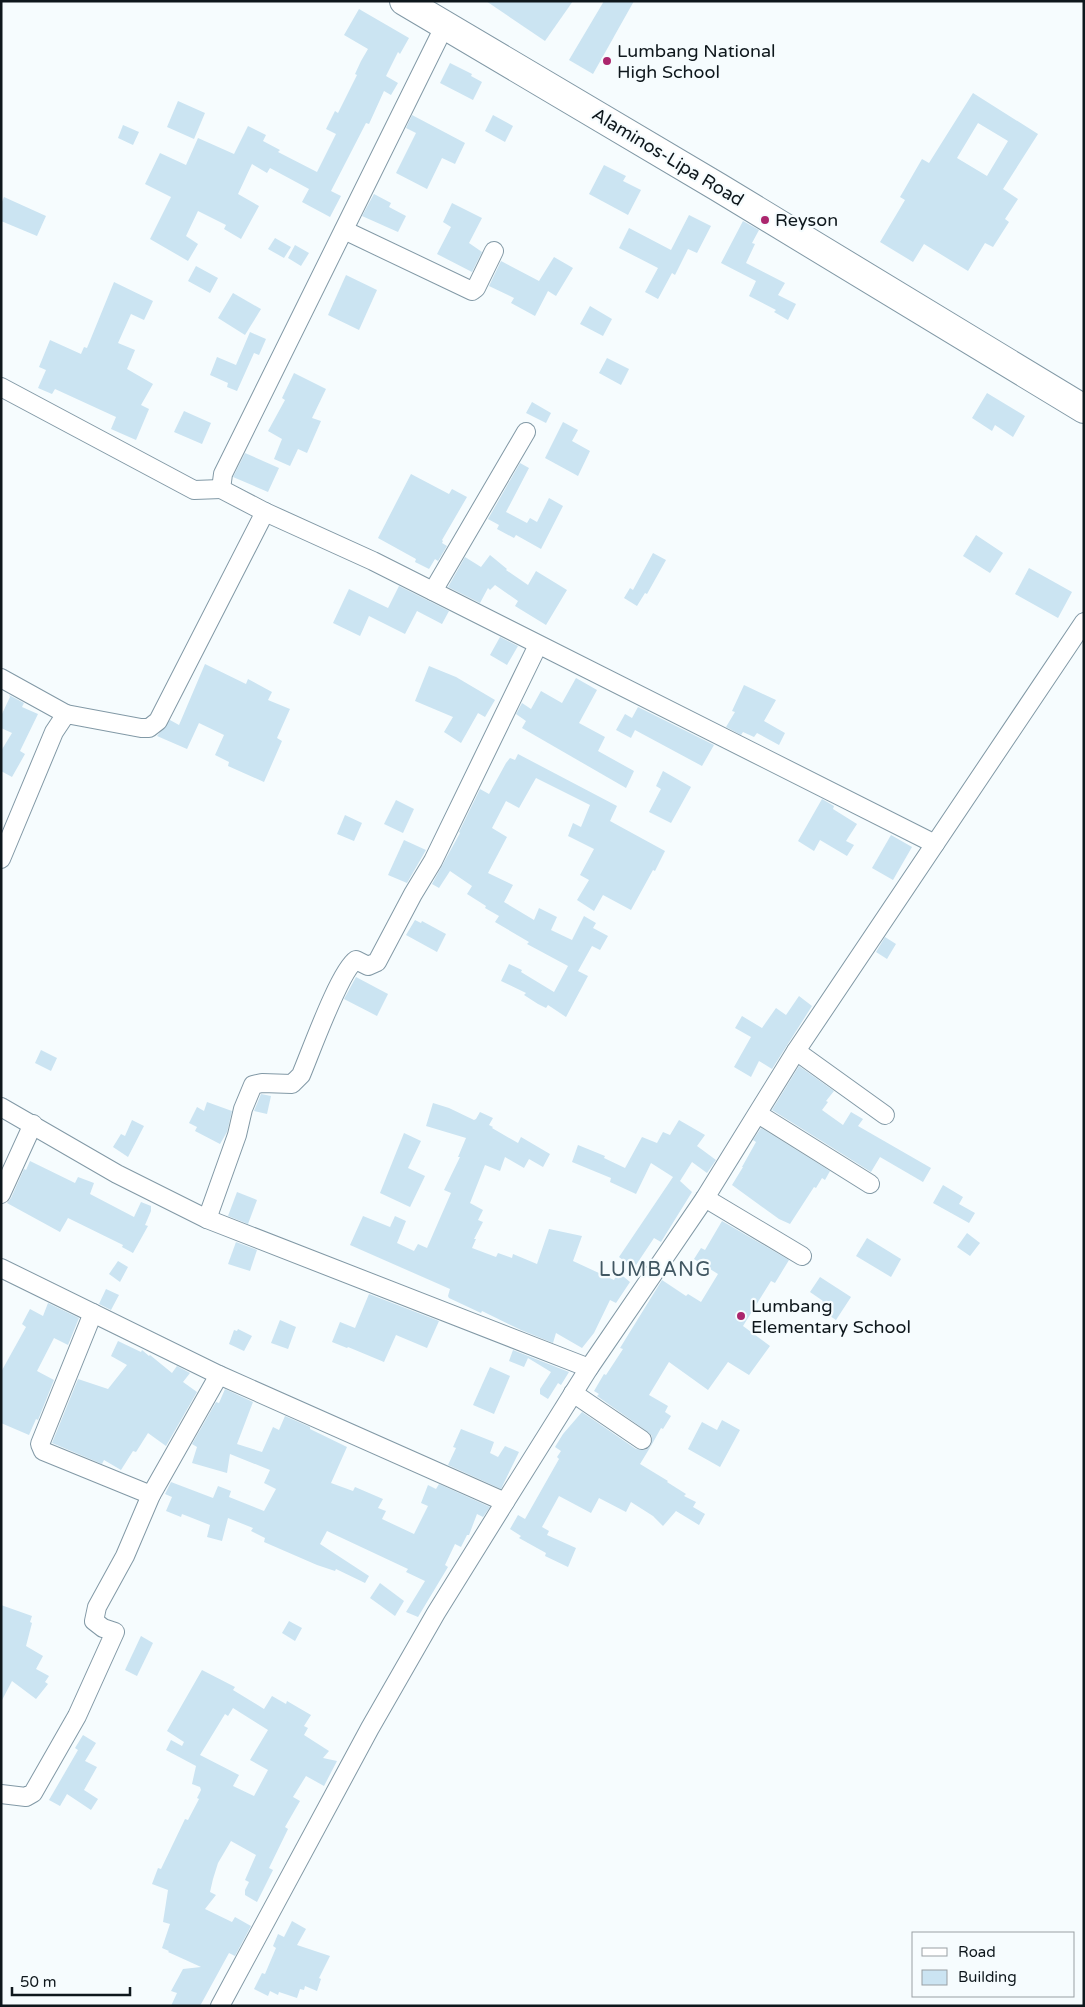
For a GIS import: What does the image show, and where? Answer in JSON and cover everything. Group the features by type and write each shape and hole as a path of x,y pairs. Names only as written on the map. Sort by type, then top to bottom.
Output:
{"main road":[{"name":"Alaminos-Lipa Road","path":"404,1 734,197 1084,409"}],"street":[{"path":"221,489 223,474 445,26"},
{"path":"344,230 472,291 476,288 494,251"},
{"path":"1,387 194,490 221,489 265,512 373,561 935,844"},
{"path":"433,591 526,432"},
{"path":"1,678 66,714 150,728 158,721 265,512"},
{"path":"220,2006 370,1728 436,1613 573,1393 704,1198 796,1051 1084,622"},
{"path":"207,1220 243,1109 253,1085 262,1082 292,1084 301,1075 341,981 353,962 356,960 368,966 377,962 412,894 433,861 538,645"},
{"path":"1,859 54,732 66,714"},
{"path":"796,1051 885,1115"},
{"path":"1,1107 117,1174 207,1220 589,1368"},
{"path":"758,1114 870,1184"},
{"path":"1,1194 33,1124"},
{"path":"704,1198 802,1256"},
{"path":"1,1268 219,1375 505,1502"},
{"path":"93,1313 40,1444 43,1451 151,1495"},
{"path":"1,1794 26,1798 33,1793 78,1716 115,1632 103,1628 94,1622 98,1607 124,1556 151,1495 219,1375"},
{"path":"573,1393 642,1440"}],"building":[{"path":"486,1 573,1 545,41"},
{"path":"604,1 634,1 593,74 569,60"},
{"path":"359,9 409,38 400,54 398,52 386,76 398,83 391,95 384,91 369,124 366,123 331,191 341,196 330,217 302,202 309,189 270,168 267,173 252,164 238,194 259,206 241,239 224,229 226,225 198,211 186,236 198,244 188,261 150,239 171,197 145,184 160,153 186,165 198,138 234,154 248,126 266,135 263,141 280,150 278,152 317,172 336,134 326,129 335,111 338,113 368,49 344,35"},
{"path":"450,63 472,74 471,76 482,82 473,100 440,83"},
{"path":"973,93 1038,134 1003,189 1018,199 1005,219 1009,222 993,247 985,243 968,271 924,244 913,262 880,242 905,200 900,197 922,159 929,163","holes":["978,123 1008,141 987,176 957,158"]},
{"path":"178,101 205,113 194,139 167,127"},
{"path":"412,115 465,143 455,164 442,158 427,189 396,173 416,133 406,128"},
{"path":"493,115 513,126 505,142 485,131"},
{"path":"123,125 139,132 133,145 118,138"},
{"path":"604,165 626,176 623,181 641,190 628,215 589,194"},
{"path":"374,194 391,203 389,207 406,216 398,232 362,216"},
{"path":"4,197 46,216 37,236 1,221 1,204"},
{"path":"452,203 482,218 469,243 482,252 472,272 437,254 451,227 443,222"},
{"path":"689,215 711,226 697,253 688,249 675,275 672,273 658,299 645,292 658,268 619,248 629,228 671,250"},
{"path":"743,221 759,230 752,243 755,244 746,263 785,283 778,295 796,304 788,320 774,312 776,310 749,296 756,281 721,263"},
{"path":"275,238 291,247 284,258 268,249"},
{"path":"295,245 309,253 301,266 288,258"},
{"path":"554,257 573,268 556,296 548,291 535,316 511,303 514,298 489,286 501,261 539,281"},
{"path":"196,266 218,278 210,293 188,281"},
{"path":"346,275 377,290 359,330 328,315"},
{"path":"114,282 153,301 144,320 131,314 118,343 135,350 127,369 153,384 141,405 149,409 136,440 111,429 116,417 55,389 52,394 38,388 46,370 39,367 50,340 81,354 84,347 87,348"},
{"path":"233,293 261,309 245,335 218,318"},
{"path":"590,306 612,319 603,336 580,324"},
{"path":"250,332 266,339 259,355 254,353 237,391 227,387 228,383 210,375 217,357 236,365"},
{"path":"607,358 629,369 621,385 599,373"},
{"path":"294,373 326,389 312,418 321,421 307,453 298,449 290,466 274,459 282,439 268,431 285,400 282,398"},
{"path":"987,393 1025,416 1013,437 995,425 992,431 972,418"},
{"path":"532,402 551,413 546,423 526,413"},
{"path":"184,411 211,423 202,444 174,432"},
{"path":"563,422 578,430 572,441 590,451 578,476 545,458"},
{"path":"245,453 279,468 268,492 233,477"},
{"path":"520,463 529,468 506,512 527,523 530,518 537,522 549,498 563,506 541,549 516,535 514,538 497,529 499,525 488,519"},
{"path":"411,474 449,494 452,489 467,497 442,540 442,543 447,546 438,561 435,559 429,569 415,562 416,559 378,538"},
{"path":"976,535 1003,553 990,573 963,556"},
{"path":"653,553 666,560 647,594 645,593 637,606 624,598 630,588 633,590"},
{"path":"490,555 506,570 528,585 536,571 567,590 546,625 515,606 518,601 495,585 490,590 488,588 480,603 448,587 465,557 481,567"},
{"path":"1029,568 1072,592 1058,618 1015,594"},
{"path":"399,586 449,611 442,624 417,611 405,634 369,616 360,636 333,623 349,589 388,608"},
{"path":"500,637 518,646 507,665 490,655"},
{"path":"205,664 246,684 248,679 272,692 268,700 290,709 277,738 282,741 264,782 228,766 229,762 215,755 224,735 199,723 187,749 157,736 170,720 179,725"},
{"path":"429,666 456,677 495,700 485,717 478,713 461,743 444,732 453,717 415,701"},
{"path":"576,678 597,690 579,723 605,737 598,751 634,771 626,788 522,728 526,721 516,714 522,703 531,709 541,691 562,703"},
{"path":"744,685 776,700 764,721 785,733 779,745 757,733 754,737 743,732 741,735 726,727 735,712 732,711"},
{"path":"9,695 24,703 22,707 38,714 20,751 25,754 12,777 1,771 1,751 12,733 1,728 1,716 10,697"},
{"path":"638,707 714,745 702,766 635,730 631,738 616,730 625,714 632,718"},
{"path":"518,754 617,806 610,821 665,851 631,910 603,895 594,911 577,900 589,880 580,875 594,849 568,836 573,823 581,827 590,805 536,778 519,808 506,801 492,828 507,837 488,873 513,885 504,902 534,920 539,908 557,917 551,930 572,940 584,916 596,923 593,928 608,936 600,950 592,946 578,971 588,976 566,1017 548,1005 546,1008 538,1004 524,995 526,993 501,981 509,964 522,970 521,972 554,992 568,966 527,944 529,942 495,922 499,916 467,894 472,886 450,871 439,888 432,884 460,833 480,789 489,794 506,763 510,758 515,760"},
{"path":"663,771 691,787 671,823 649,812 661,789 656,786"},
{"path":"822,799 834,806 833,809 857,824 846,841 854,845 847,856 820,840 814,851 798,841"},
{"path":"396,800 414,809 403,833 384,824"},
{"path":"345,815 362,823 354,841 337,834"},
{"path":"891,835 912,847 893,880 872,868"},
{"path":"404,840 426,850 407,883 388,875"},
{"path":"415,920 421,923 422,921 446,934 437,952 406,935"},
{"path":"885,937 896,944 887,959 876,952"},
{"path":"356,977 388,994 377,1016 344,999"},
{"path":"799,996 812,1006 772,1069 759,1061 751,1077 734,1067 751,1037 735,1028 742,1016 762,1028 776,1008 786,1015"},
{"path":"41,1050 57,1058 51,1071 35,1063"},
{"path":"799,1066 834,1091 822,1110 843,1125 851,1112 863,1119 858,1126 931,1168 923,1182 880,1157 871,1172 772,1110"},
{"path":"261,1094 271,1096 267,1114 254,1111"},
{"path":"207,1102 232,1111 227,1132 220,1144 195,1131 197,1127 189,1123 197,1107 204,1111"},
{"path":"433,1103 449,1108 474,1120 480,1112 493,1118 489,1125 492,1128 518,1143 521,1137 550,1154 543,1167 529,1159 524,1168 505,1157 500,1171 485,1165 470,1203 483,1210 478,1220 483,1222 474,1239 476,1239 472,1248 496,1257 498,1253 512,1258 513,1254 537,1264 549,1229 582,1236 573,1261 614,1280 618,1272 630,1282 616,1303 610,1300 594,1333 582,1348 556,1333 553,1343 482,1311 481,1313 449,1298 450,1289 350,1245 363,1216 390,1227 395,1216 406,1221 397,1243 414,1251 418,1244 427,1248 451,1193 444,1190 460,1157 458,1157 466,1138 426,1126"},
{"path":"132,1120 144,1126 128,1157 113,1147 121,1134 125,1136"},
{"path":"679,1120 705,1135 697,1146 716,1160 707,1173 692,1162 680,1181 692,1192 661,1242 654,1238 634,1268 619,1257 673,1177 651,1163 636,1194 610,1182 611,1178 572,1162 578,1145 605,1156 604,1158 625,1168 642,1137 657,1143 663,1132 670,1135"},
{"path":"761,1128 830,1171 825,1180 822,1178 816,1188 814,1187 790,1224 779,1219 732,1185 756,1142 753,1140"},
{"path":"404,1133 421,1141 408,1168 425,1176 410,1207 380,1193"},
{"path":"30,1161 75,1183 78,1177 94,1183 90,1194 134,1217 141,1202 151,1206 151,1211 145,1225 148,1226 133,1253 122,1247 123,1245 68,1218 60,1232 7,1203"},
{"path":"943,1185 963,1197 959,1204 975,1213 969,1223 933,1203"},
{"path":"237,1192 257,1200 248,1224 228,1216"},
{"path":"722,1221 789,1260 775,1283 771,1281 743,1326 770,1346 749,1375 728,1362 708,1390 669,1362 649,1395 668,1406 665,1412 671,1416 663,1429 661,1428 651,1446 652,1436 648,1432 597,1396 599,1394 594,1391 623,1349 620,1348 662,1280 686,1296 688,1294 701,1302 718,1274 694,1259 701,1248 705,1250"},
{"path":"967,1233 980,1243 970,1256 957,1247"},
{"path":"867,1238 901,1259 891,1277 856,1256"},
{"path":"236,1242 257,1250 250,1271 228,1264"},
{"path":"118,1261 128,1267 120,1282 109,1274"},
{"path":"820,1277 851,1297 836,1320 818,1308 823,1301 810,1292"},
{"path":"106,1289 119,1295 111,1310 99,1304"},
{"path":"369,1294 439,1321 427,1348 396,1335 384,1362 332,1342 340,1322 355,1328"},
{"path":"48,1303 79,1318 68,1345 54,1338 37,1371 54,1380 38,1420 36,1419 29,1435 1,1423 1,1372 26,1327 22,1324 30,1309 43,1316"},
{"path":"280,1320 296,1327 288,1349 271,1343"},
{"path":"238,1329 252,1336 244,1351 229,1344 234,1330 237,1331"},
{"path":"118,1341 141,1352 142,1350 172,1373 177,1366 190,1373 183,1382 197,1392 166,1446 148,1433 136,1452 133,1451 121,1470 104,1460 102,1464 52,1443 78,1379 108,1389 127,1365 111,1356"},
{"path":"513,1350 569,1372 561,1385 558,1383 548,1399 540,1394 540,1389 551,1372 528,1358 524,1367 509,1361"},
{"path":"490,1367 510,1376 494,1414 473,1405"},
{"path":"225,1389 253,1402 237,1444 262,1452 273,1427 279,1430 285,1416 310,1427 310,1429 347,1447 331,1483 353,1491 355,1487 383,1499 378,1508 386,1511 382,1519 414,1534 428,1506 421,1503 428,1485 436,1489 439,1484 490,1507 483,1517 477,1514 469,1535 467,1535 461,1547 455,1544 445,1565 448,1567 418,1617 406,1612 425,1581 406,1572 408,1569 327,1531 320,1544 369,1576 365,1583 336,1569 335,1571 317,1565 264,1542 265,1538 251,1531 253,1528 228,1518 222,1541 207,1537 210,1525 182,1514 181,1517 166,1511 172,1497 165,1494 171,1482 213,1498 218,1486 231,1491 229,1497 264,1511 276,1489 264,1483 270,1470 230,1454 227,1473 192,1463 197,1447 192,1444 216,1402 219,1403"},
{"path":"582,1412 636,1449 646,1450 651,1446 640,1464 686,1494 684,1496 696,1502 693,1507 705,1514 699,1525 676,1511 663,1526 653,1516 631,1502 626,1512 599,1498 591,1513 559,1496 542,1527 549,1531 547,1535 576,1548 568,1567 545,1556 546,1553 519,1538 521,1536 510,1529 518,1515 525,1519 559,1459 557,1457 561,1451 555,1447 563,1434"},
{"path":"722,1420 740,1430 720,1467 688,1449 702,1422 717,1430"},
{"path":"461,1429 494,1442 490,1453 498,1457 505,1446 519,1452 501,1489 448,1465 456,1448 453,1447"},
{"path":"380,1583 404,1601 395,1616 370,1598"},
{"path":"1,1605 32,1616 26,1646 43,1656 36,1669 49,1676 45,1682 48,1684 36,1699 12,1681 1,1702"},
{"path":"289,1621 302,1628 295,1641 282,1633"},
{"path":"141,1636 153,1643 137,1676 125,1670"},
{"path":"202,1670 235,1687 233,1690 264,1709 272,1696 286,1704 287,1701 311,1715 304,1726 308,1728 304,1735 329,1751 323,1758 337,1761 324,1786 306,1776 293,1797 300,1801 285,1827 288,1829 269,1868 273,1870 257,1902 245,1895 249,1882 245,1880 256,1855 231,1841 218,1863 210,1892 216,1895 205,1909 232,1922 235,1917 251,1926 235,1956 229,1953 200,2006 171,2006 177,1993 171,1991 183,1969 201,1967 162,1948 170,1924 163,1922 168,1890 152,1884 158,1868 161,1869 185,1819 188,1820 199,1799 197,1798 201,1790 200,1787 192,1784 196,1766 166,1750 171,1740 182,1746 184,1742 167,1731","holes":["233,1708 268,1730 250,1760 268,1770 254,1796 233,1786 239,1775 200,1755 225,1714 228,1716"]},
{"path":"83,1735 96,1743 85,1761 97,1767 84,1790 98,1799 91,1810 67,1794 60,1806 49,1800 78,1750 75,1748"},
{"path":"292,1921 306,1929 297,1945 330,1956 319,1978 321,1979 317,1991 305,1986 304,1990 300,1989 297,1998 279,1992 278,1995 270,1991 268,1996 254,1989 262,1973 265,1974 276,1948 273,1946 278,1934 284,1937"}],"place":[{"name":"Lumbang National High School","path":"607,61"},
{"name":"Reyson","path":"765,220"},
{"name":"Lumbang Elementary School","path":"741,1316"}],"district":[{"name":"LUMBANG","path":"655,1270"}]}
